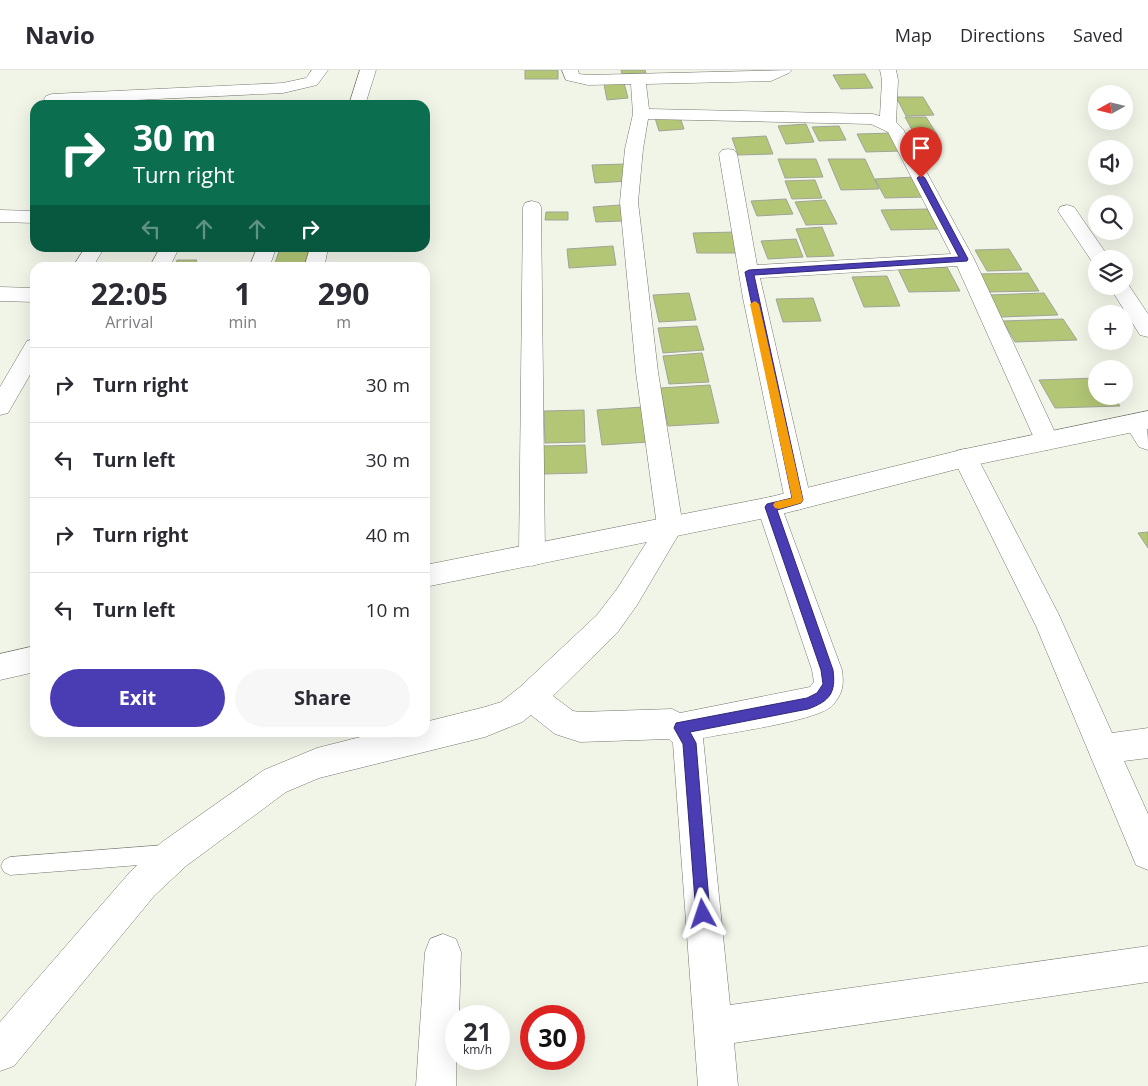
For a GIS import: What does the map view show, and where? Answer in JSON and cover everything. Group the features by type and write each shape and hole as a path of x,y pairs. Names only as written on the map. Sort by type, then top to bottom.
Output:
{"street":[{"path":"52,99 180,99 243,89 302,85 311,82 320,70"},
{"path":"359,100 368,70"},
{"path":"570,70 572,76 577,80 763,76 784,70"},
{"path":"888,70 890,80 888,124"},
{"path":"763,76 768,103"},
{"path":"430,735 485,722 511,712 531,698 607,624 627,597 670,527 647,372 629,202 634,149 641,114 638,79"},
{"path":"238,100 243,89"},
{"path":"641,114 768,103 873,119 888,124 895,129 964,259 1047,441"},
{"path":"531,698 566,724 580,727 672,724 681,728 808,703 821,697 829,685 827,670 784,504 749,272 728,154"},
{"path":"532,207 532,555"},
{"path":"1067,211 1094,250"},
{"path":"0,216 30,217"},
{"path":"749,272 964,259"},
{"path":"0,294 30,295"},
{"path":"1124,295 1148,330"},
{"path":"0,407 30,355"},
{"path":"430,575 784,504 965,458 1047,441 1144,428"},
{"path":"965,458 1049,624 1148,854"},
{"path":"0,667 30,660"},
{"path":"681,728 689,743 718,1086"},
{"path":"0,1052 142,884 174,854 275,781 317,763 424,737"},
{"path":"1103,749 1148,743"},
{"path":"436,1086 443,952"},
{"path":"712,1027 1148,964"}],"lane":[{"path":"10,866 174,854"}],"building":[{"path":"525,70 558,70 558,79 525,79"},
{"path":"621,70 645,70 646,73 622,74"},
{"path":"865,74 873,88 841,89 833,75"},
{"path":"624,83 628,98 607,100 604,84"},
{"path":"896,97 923,97 934,115 906,116"},
{"path":"680,117 684,129 659,131 655,118"},
{"path":"905,117 926,117 938,136 916,137"},
{"path":"806,124 814,142 786,144 778,126"},
{"path":"839,126 846,140 819,141 812,127"},
{"path":"893,133 902,151 866,152 857,134"},
{"path":"766,136 773,154 738,155 732,138"},
{"path":"778,159 816,159 823,177 785,178"},
{"path":"828,159 865,159 879,189 841,190"},
{"path":"626,164 630,181 595,183 592,165"},
{"path":"915,177 926,197 885,198 875,179"},
{"path":"815,180 822,198 792,199 785,181"},
{"path":"786,199 793,214 757,216 751,201"},
{"path":"825,200 837,224 806,225 795,202"},
{"path":"620,205 623,221 596,222 593,207"},
{"path":"927,209 938,229 891,230 881,210"},
{"path":"546,212 568,212 568,220 545,220"},
{"path":"822,227 834,256 807,257 796,229"},
{"path":"737,232 741,253 697,253 693,233"},
{"path":"796,239 803,257 768,259 761,241"},
{"path":"613,246 616,265 569,268 567,249"},
{"path":"1009,249 1022,270 987,271 975,250"},
{"path":"279,252 309,252 306,262 275,262"},
{"path":"177,260 197,260 196,262 176,262"},
{"path":"947,267 960,291 909,292 898,269"},
{"path":"1028,273 1039,291 988,292 978,274"},
{"path":"887,276 900,306 864,307 852,277"},
{"path":"689,293 696,320 659,322 653,295"},
{"path":"1044,293 1058,315 1000,317 989,295"},
{"path":"813,298 821,321 783,322 776,299"},
{"path":"1063,319 1077,340 1015,342 1003,321"},
{"path":"697,326 704,350 663,353 658,328"},
{"path":"702,353 709,382 669,384 663,356"},
{"path":"1088,378 1088,405 1120,406 1055,408 1039,380"},
{"path":"710,385 719,423 668,426 660,388"},
{"path":"643,407 649,442 602,445 597,410"},
{"path":"584,410 585,442 545,443 544,411"},
{"path":"585,445 587,473 543,474 543,446"},
{"path":"1148,532 1148,548 1138,533"}],"slow traffic":[{"path":"755,304 798,500 779,505"}],"route":[{"path":"703,914 689,743 686,734 681,728 808,703 821,697 829,685 827,670 770,507 798,500 753,298 749,272 964,259 921,178"}]}
